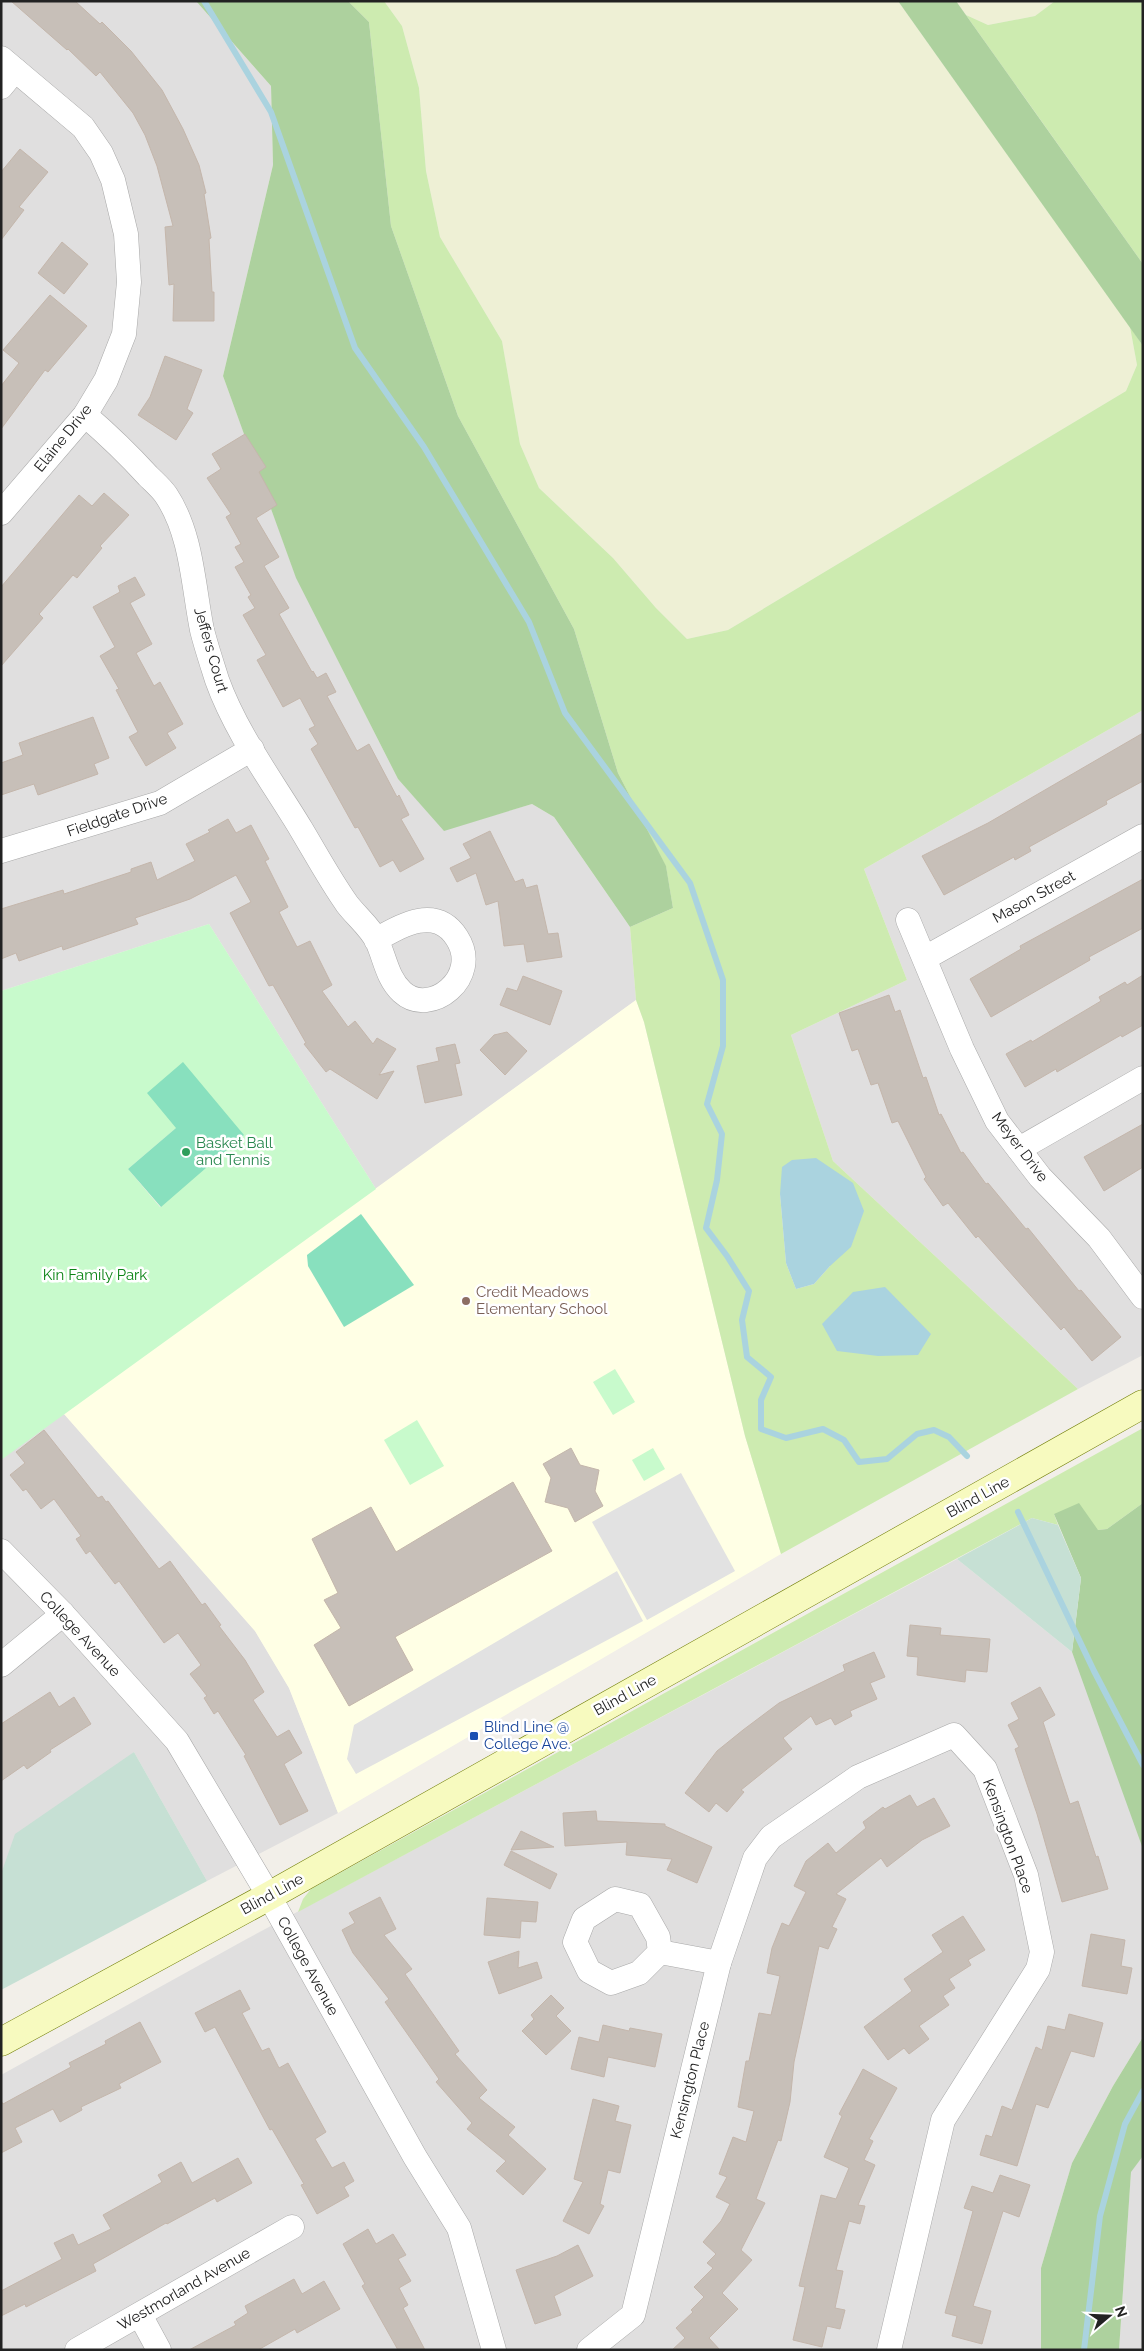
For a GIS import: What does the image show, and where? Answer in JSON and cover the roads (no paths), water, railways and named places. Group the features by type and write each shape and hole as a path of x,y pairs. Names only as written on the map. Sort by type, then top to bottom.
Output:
{"street":[{"name":"Elaine Drive","path":"1,513 85,415 106,380 124,334 129,282 126,234 113,180 101,153 83,127 6,72"},
{"name":"Jeffers Court","path":"85,415 134,460 166,494 184,534 203,631 217,680 227,705 347,904 376,940"},
{"name":"Fieldgate Drive","path":"1,851 160,803 252,749"},
{"name":"Mason Street","path":"925,958 1143,836"},
{"name":"Meyer Drive","path":"908,920 962,1049 997,1121 1040,1177 1098,1238 1143,1297"},
{"path":"1019,1150 1143,1078"},
{"name":"Blind Line","path":"1,2042 270,1896 1143,1404"},
{"name":"College Avenue","path":"1,1551 64,1614 177,1741 270,1896 415,2157 459,2228 494,2350"},
{"path":"1,1665 64,1614"},
{"name":"Kensington Place","path":"589,2350 633,2315 719,1963 755,1858 771,1837 858,1776 954,1735 985,1769 1026,1875 1042,1952 1038,1969 943,2120 890,2350"},
{"path":"660,1952 719,1963"},
{"name":"Westmorland Avenue","path":"76,2350 292,2227"},
{"path":"140,2315 158,2350"}],"water":[{"path":"816,1158 853,1183 864,1211 851,1247 814,1284 796,1289 786,1263 780,1194 782,1167 792,1160"},
{"path":"885,1287 931,1334 918,1355 878,1356 837,1351 822,1324 853,1292"}],"waterway":[{"path":"204,1 271,112 355,348 424,447 529,622 565,713 690,883 723,980 723,1046 707,1104 722,1134 717,1180 706,1228 727,1256 749,1291 742,1320 747,1357 771,1377 761,1400 761,1429 786,1438 823,1429 844,1440 859,1462 887,1459 917,1434 934,1430 949,1437 967,1456"},
{"path":"1018,1512 1094,1671 1143,1765"},
{"path":"1084,2350 1100,2216 1125,2124 1143,2091"}],"place":[{"name":"Basket Ball and Tennis","path":"186,1152"},
{"name":"Credit Meadows Elementary School","path":"466,1301"},
{"name":"Blind Line @ College Ave.","path":"474,1736"}],"park label":[{"name":"Kin Family Park","path":"95,1275"}]}
